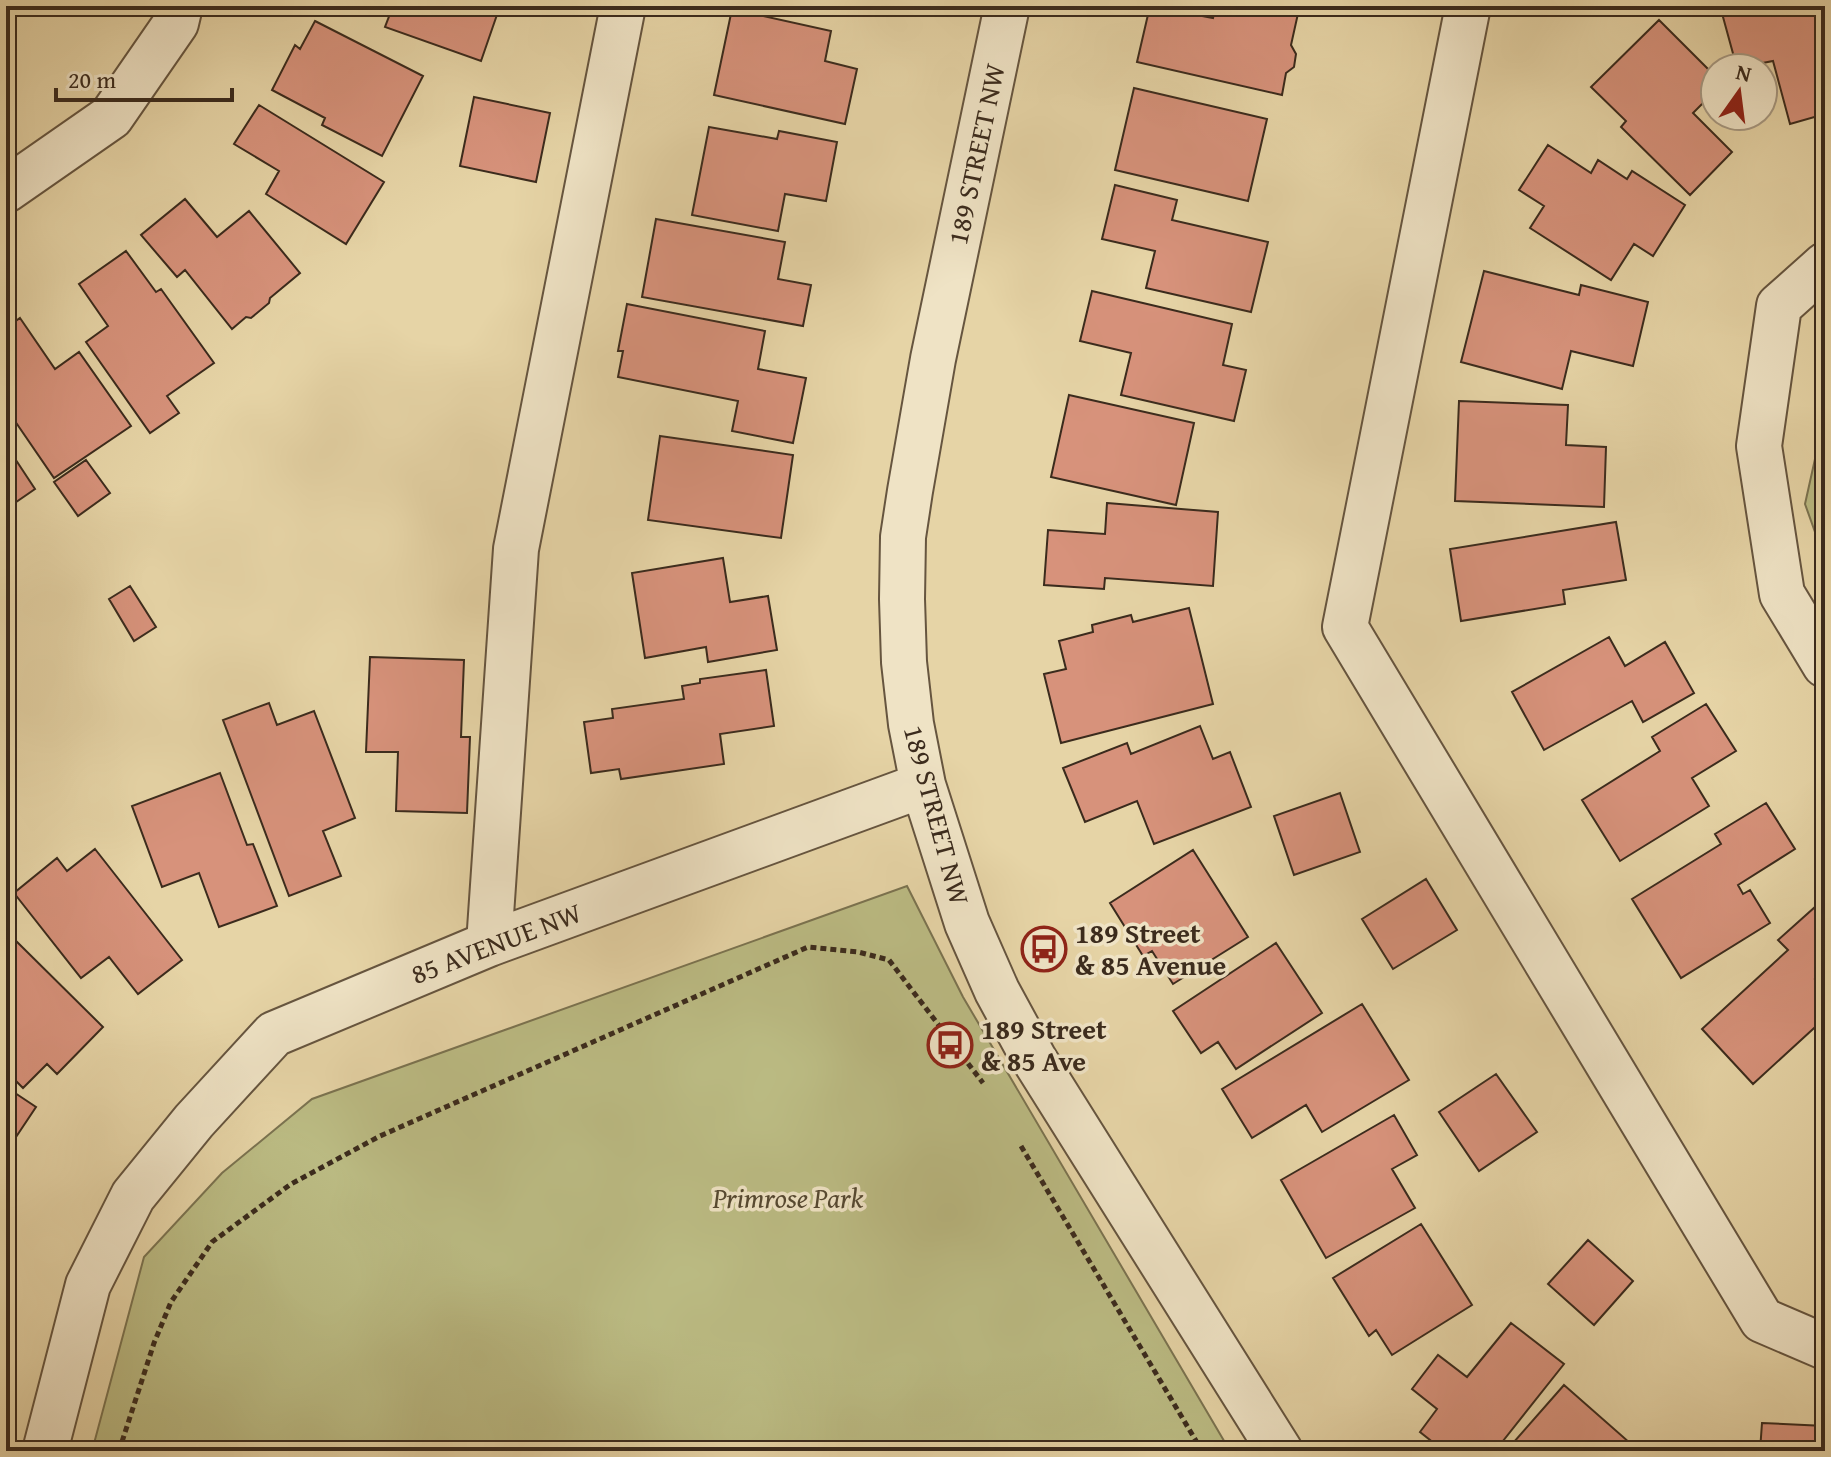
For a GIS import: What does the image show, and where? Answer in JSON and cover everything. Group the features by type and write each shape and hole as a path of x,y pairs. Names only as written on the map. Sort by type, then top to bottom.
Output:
{"street":[{"path":"6,190 111,117 176,23 180,6"},
{"path":"489,944 516,549 623,6"},
{"name":"189 STREET NW","path":"1007,6 919,434 903,537 904,662 911,724 923,785 967,923 997,991 1034,1059 1280,1451"},
{"path":"1468,6 1345,627 1762,1320 1825,1347"},
{"path":"1825,265 1779,306 1759,446 1782,594 1825,665"},
{"name":"85 AVENUE NW","path":"45,1451 88,1285 133,1196 194,1121 274,1034 489,944 923,785"}],"path":[{"path":"119,1451 154,1343 171,1302 212,1242 291,1184 380,1136 808,947 858,952 889,960 986,1087"},
{"path":"1018,1141 1202,1451"}],"green space":[{"path":"1825,414 1825,560 1805,504"},
{"name":"Primrose Park","path":"907,886 963,997 1230,1451 92,1451 144,1257 222,1173 312,1099"}],"building":[{"path":"6,6 26,6 6,26"},
{"path":"393,6 500,6 481,61 385,27"},
{"path":"787,6 830,6 829,14"},
{"path":"1150,6 1213,18 1216,6 1285,6 1299,9 1291,45 1296,54 1294,67 1286,73 1282,95 1137,62"},
{"path":"1720,6 1825,6 1825,114 1790,124 1779,83 1779,52 1733,52"},
{"path":"732,9 831,31 825,61 857,69 845,124 714,95"},
{"path":"1659,20 1699,60 1699,107 1693,113 1699,119 1699,132 1712,132 1732,152 1690,195 1621,127 1626,121 1591,87"},
{"path":"315,21 423,76 382,156 322,125 325,118 272,90 295,45 300,49"},
{"path":"1134,88 1267,119 1248,201 1115,170"},
{"path":"474,97 550,113 536,182 460,166"},
{"path":"259,105 384,182 346,244 266,194 279,171 234,144"},
{"path":"709,127 777,139 779,131 837,142 826,201 785,194 778,231 692,215"},
{"path":"1548,145 1591,173 1598,160 1627,179 1632,171 1685,205 1653,256 1634,244 1611,280 1530,228 1544,206 1519,190"},
{"path":"1115,185 1177,200 1172,220 1268,242 1251,312 1146,288 1155,251 1102,239"},
{"path":"185,199 217,237 249,211 300,273 251,318 246,317 232,329 185,270 177,277 141,235"},
{"path":"656,219 785,242 778,279 811,285 803,326 642,297"},
{"path":"126,251 156,292 161,289 214,363 167,396 179,413 150,433 86,342 108,326 79,284"},
{"path":"1484,271 1579,295 1581,285 1648,302 1633,366 1571,351 1562,389 1461,362"},
{"path":"1092,291 1232,324 1223,365 1246,370 1234,421 1121,395 1131,353 1080,341"},
{"path":"627,304 765,331 758,369 806,378 793,443 732,431 738,401 618,377 623,351 618,351"},
{"path":"20,318 55,369 79,352 131,426 54,478 6,408 6,328"},
{"path":"1069,395 1194,423 1176,505 1051,477"},
{"path":"1459,401 1568,405 1566,445 1606,447 1604,507 1455,501"},
{"path":"660,436 793,455 781,538 648,520"},
{"path":"6,445 35,489 6,509"},
{"path":"86,460 110,493 78,516 54,482"},
{"path":"1107,503 1218,512 1213,586 1105,578 1104,589 1044,585 1048,530 1105,534"},
{"path":"1616,522 1626,580 1563,590 1565,604 1461,621 1450,549"},
{"path":"723,558 730,602 768,596 777,650 708,662 706,647 645,658 632,573"},
{"path":"130,586 156,627 134,641 109,599"},
{"path":"1189,608 1213,704 1061,743 1044,674 1066,669 1059,641 1093,632 1092,625 1131,615 1133,622"},
{"path":"1609,637 1625,666 1665,642 1694,693 1643,722 1632,701 1544,750 1512,692"},
{"path":"370,657 464,660 461,737 470,737 467,813 396,811 398,752 366,752"},
{"path":"766,670 774,726 720,734 724,764 621,779 619,769 591,773 584,722 613,718 612,709 684,699 682,686 700,683 700,679"},
{"path":"269,703 277,725 314,711 355,818 323,831 341,876 289,896 223,720"},
{"path":"1706,704 1736,751 1692,778 1709,806 1620,861 1582,800 1660,751 1652,737"},
{"path":"1200,726 1213,759 1230,752 1251,807 1154,844 1137,801 1085,822 1063,768 1127,743 1131,754"},
{"path":"220,773 247,845 253,844 277,906 219,927 199,873 162,887 132,806"},
{"path":"1340,793 1360,852 1294,875 1274,816"},
{"path":"1766,803 1795,849 1738,885 1743,894 1750,890 1770,923 1681,978 1632,899 1721,844 1715,834"},
{"path":"95,849 182,960 138,994 109,957 81,978 14,893 57,858 67,871"},
{"path":"1193,850 1248,937 1173,984 1152,951 1143,956 1110,903"},
{"path":"1426,879 1457,930 1393,969 1362,919"},
{"path":"1815,907 1825,918 1825,969 1815,979 1825,989 1825,1018 1753,1084 1702,1029 1788,950 1778,940"},
{"path":"6,931 103,1027 57,1074 47,1064 23,1088 6,1071"},
{"path":"1276,943 1322,1013 1236,1069 1218,1042 1201,1053 1173,1011"},
{"path":"1362,1004 1409,1080 1322,1132 1306,1105 1252,1138 1222,1089"},
{"path":"1496,1074 1537,1132 1479,1171 1439,1112"},
{"path":"6,1087 36,1107 6,1152"},
{"path":"1394,1115 1417,1155 1392,1169 1415,1208 1326,1258 1281,1180"},
{"path":"1421,1224 1472,1305 1392,1355 1376,1330 1369,1336 1333,1278"},
{"path":"1588,1240 1633,1281 1594,1325 1548,1284"},
{"path":"1511,1323 1564,1364 1495,1451 1444,1451 1420,1432 1437,1409 1412,1389 1438,1355 1467,1377"},
{"path":"1564,1385 1630,1443 1623,1451 1506,1451"},
{"path":"1762,1423 1825,1426 1825,1451 1760,1451"}],"place":[{"name":"189 Street & 85 Avenue","path":"1044,949"},
{"name":"189 Street & 85 Ave","path":"950,1045"}]}
